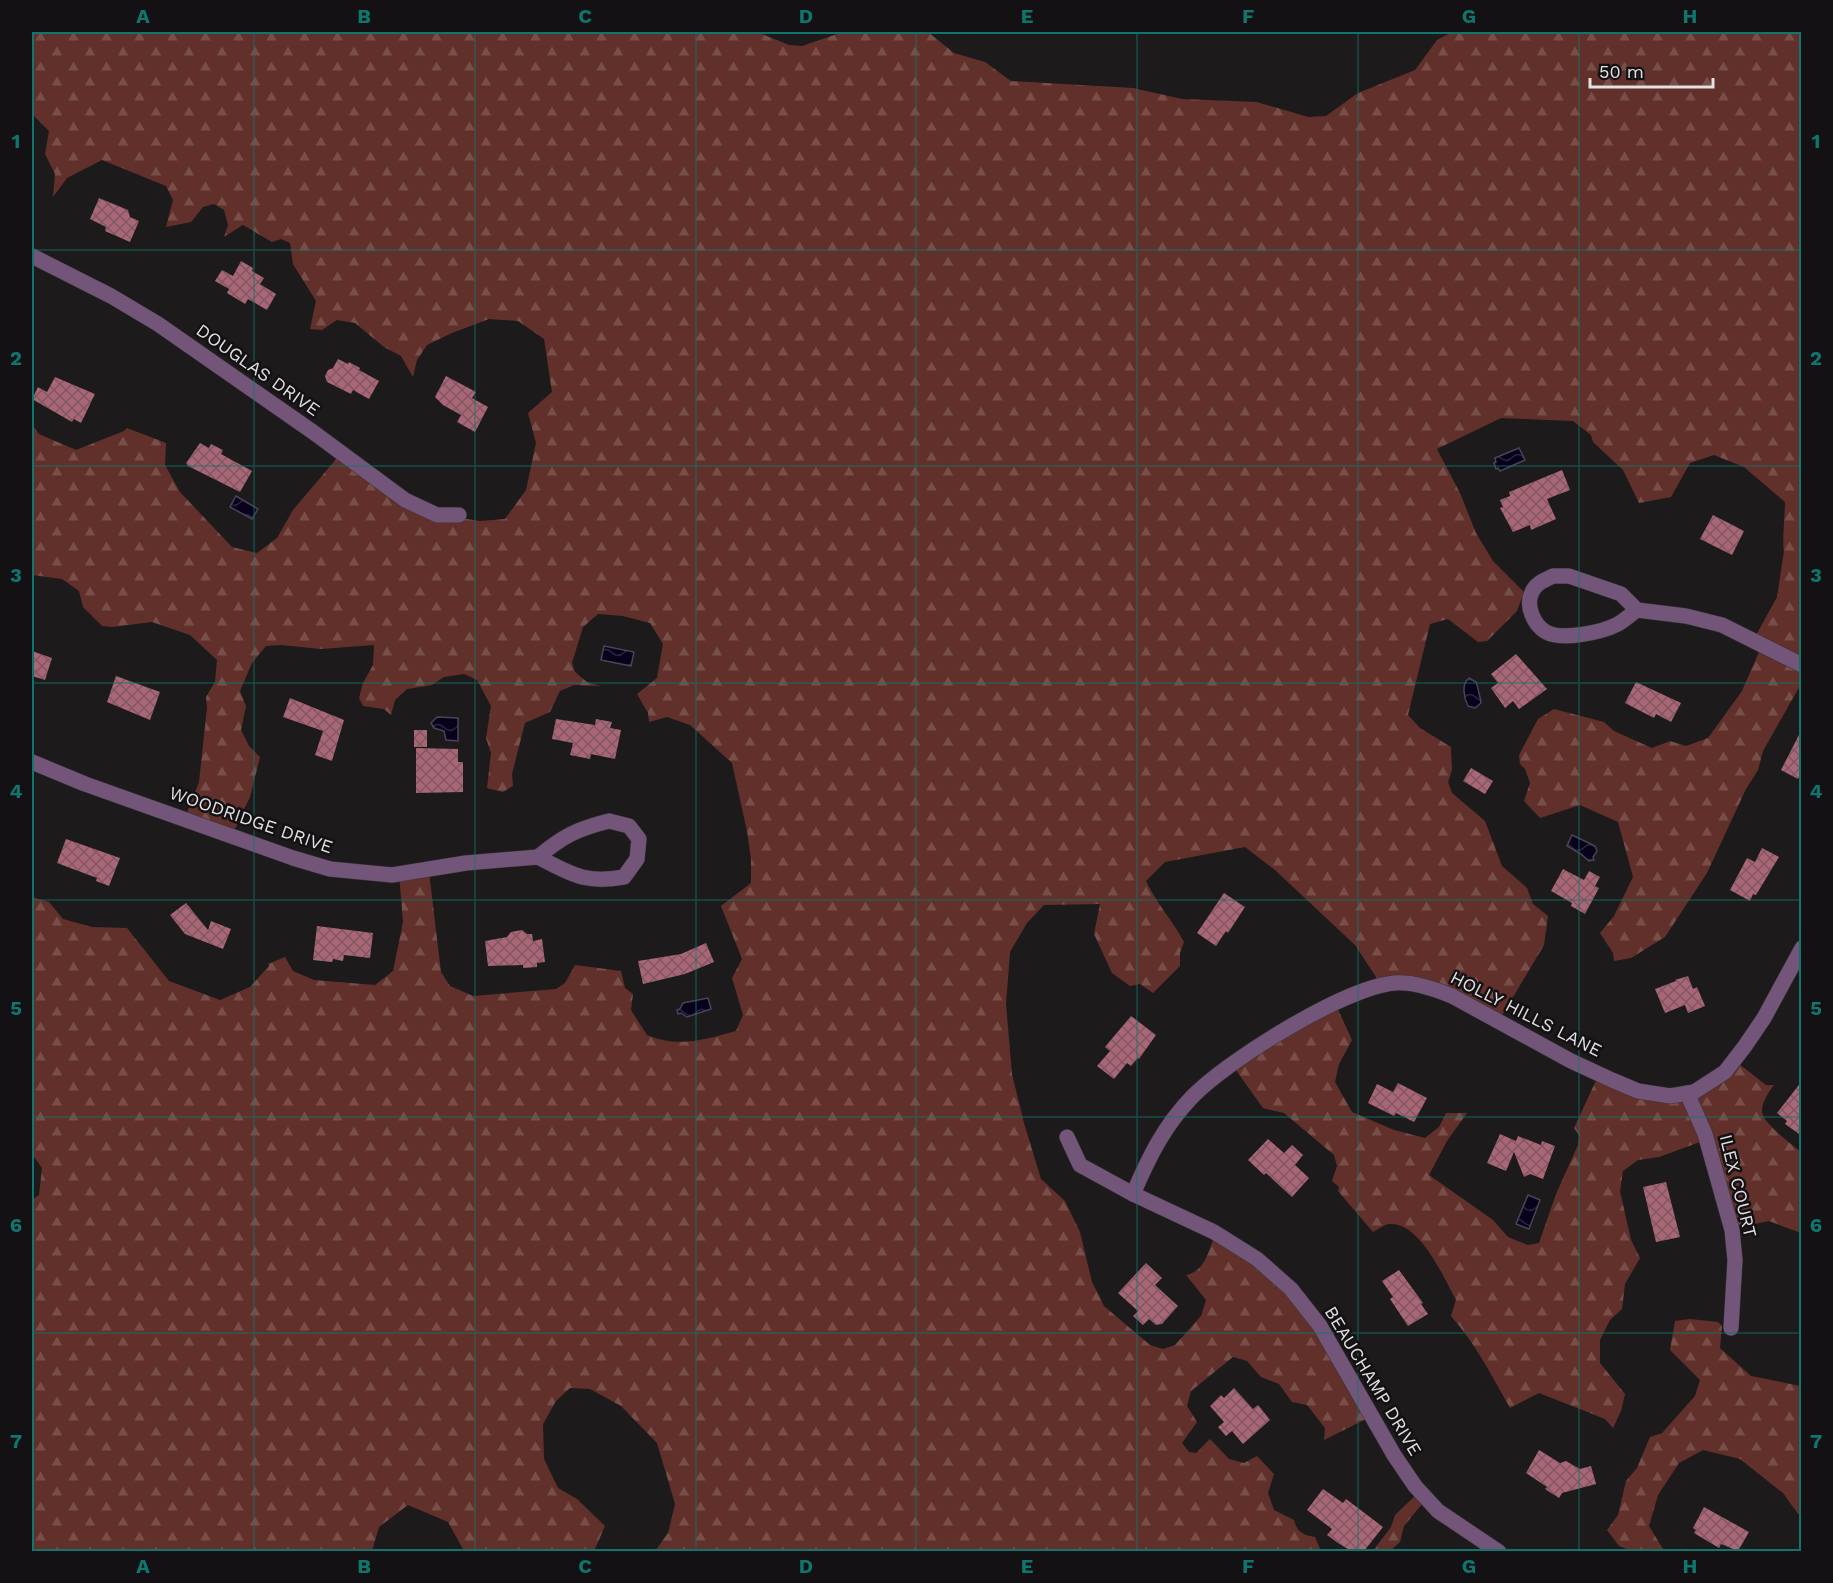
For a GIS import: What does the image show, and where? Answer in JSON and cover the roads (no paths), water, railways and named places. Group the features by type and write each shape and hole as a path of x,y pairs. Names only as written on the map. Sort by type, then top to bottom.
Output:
{"street":[{"name":"DOUGLAS DRIVE","path":"32,256 111,296 158,324 313,432 405,500 437,516 459,515"},
{"path":"1637,610 1617,625 1567,637 1547,633 1536,624 1529,608 1531,593 1540,582 1553,576 1569,576 1621,594 1637,610 1686,616 1722,625 1802,665"},
{"name":"WOODRIDGE DRIVE","path":"32,762 85,784 330,869 392,875 466,863 538,857"},
{"path":"609,821 629,826 639,839 637,859 624,877 603,881 578,877 538,857 556,842 582,828 609,821"},
{"name":"HOLLY HILLS LANE","path":"1133,1194 1151,1152 1184,1106 1209,1081 1276,1036 1329,1006 1372,987 1396,982 1432,988 1452,996 1571,1061 1638,1091 1670,1096 1694,1092 1725,1071 1764,1018 1802,948"},
{"name":"ILEX COURT","path":"1687,1093 1705,1134 1732,1230 1735,1260 1731,1328"},
{"name":"BEAUCHAMP DRIVE","path":"1067,1137 1080,1165 1133,1194 1214,1232 1257,1259 1291,1289 1320,1326 1394,1455 1415,1486 1438,1510 1499,1551"}],"water":[{"path":"1519,448 1525,460 1500,471 1496,469 1495,458"},
{"path":"236,496 258,509 252,519 230,507"},
{"path":"604,646 634,652 631,666 601,660"},
{"path":"1469,678 1476,682 1481,703 1475,708 1468,706 1464,695 1464,687"},
{"path":"437,717 458,718 458,741 446,740 444,731 434,728 431,723"},
{"path":"1572,835 1595,846 1597,851 1593,857 1594,860 1589,861 1567,846"},
{"path":"708,998 711,1009 687,1017 681,1013 678,1014 677,1010 683,1003"},
{"path":"1528,1195 1540,1200 1529,1229 1516,1224"}]}
